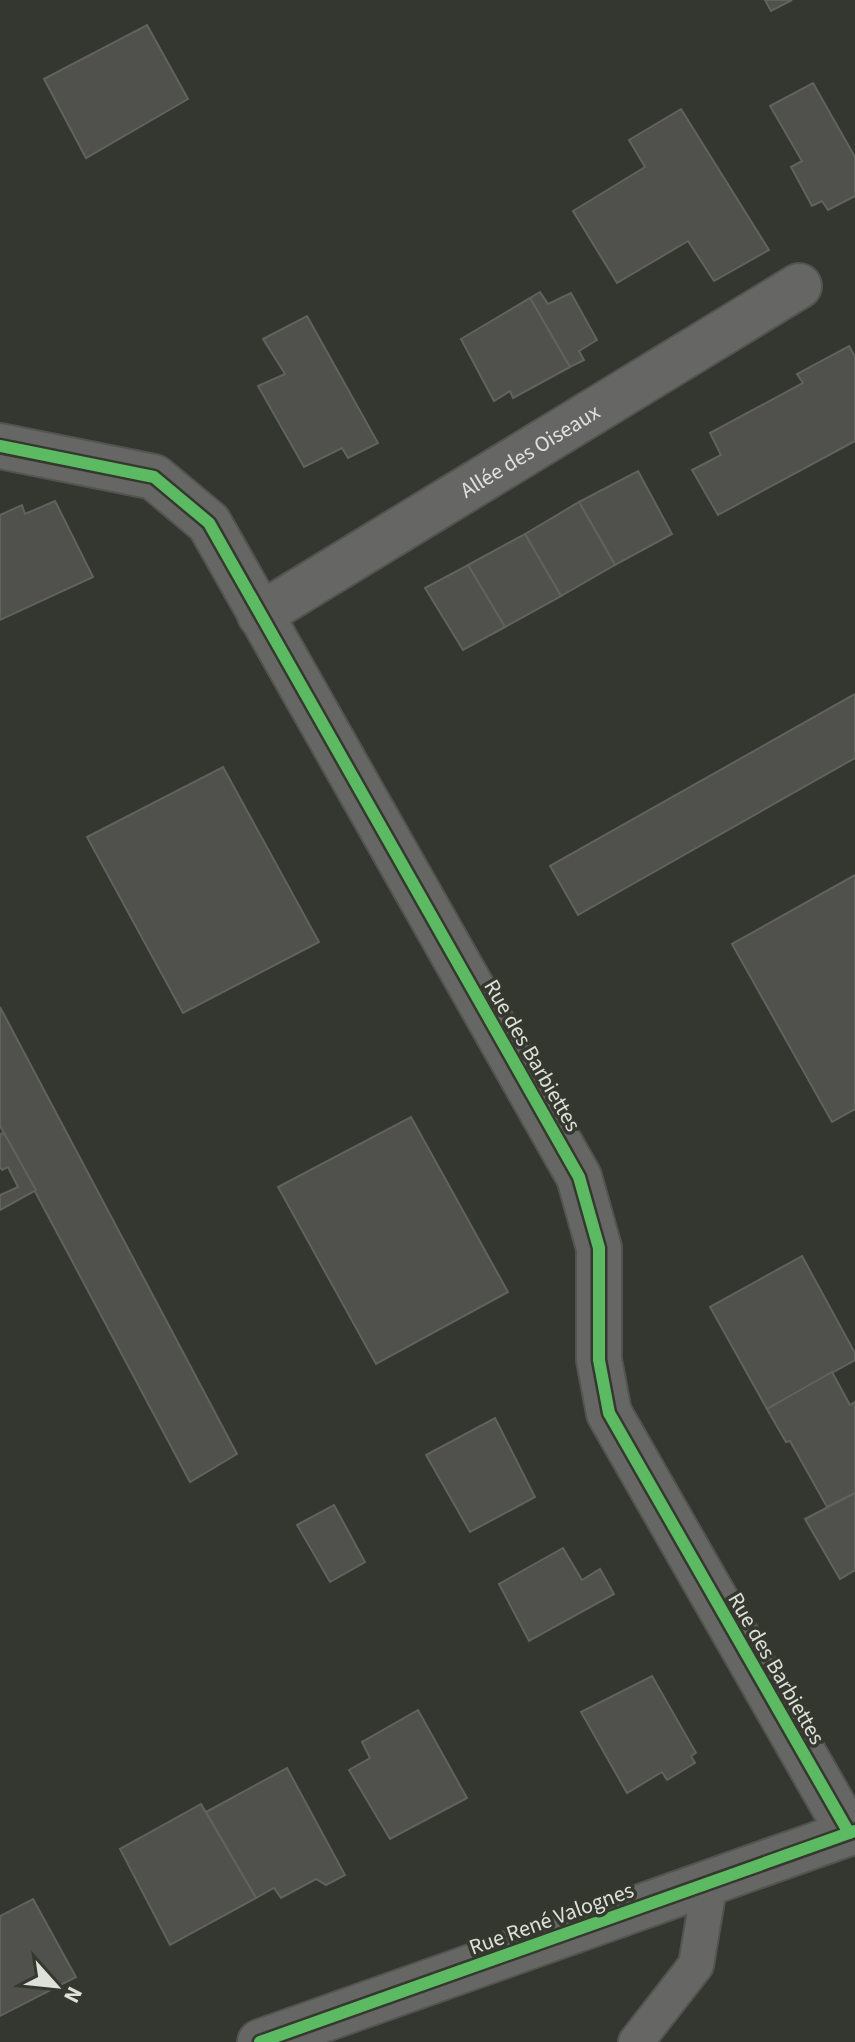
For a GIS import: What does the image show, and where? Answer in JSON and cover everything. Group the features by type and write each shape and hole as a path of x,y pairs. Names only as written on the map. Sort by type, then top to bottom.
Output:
{"street":[{"name":"Allée des Oiseaux","path":"260,615 799,286"},
{"name":"Rue des Barbiettes","path":"0,446 154,477 209,523 579,1177 599,1248 599,1360 609,1413 852,1832"},
{"name":"Rue René Valognes","path":"260,2042 852,1832"}],"lane":[{"path":"636,2042 696,1965 710,1882"}],"building":[{"path":"765,0 792,0 771,11"},
{"path":"147,25 188,99 86,158 44,79"},
{"path":"813,83 855,157 855,196 828,210 822,201 812,206 791,167 802,161 770,106"},
{"path":"681,109 769,250 714,281 688,241 617,283 573,211 645,167 629,140"},
{"path":"540,292 548,304 571,293 597,340 579,351 584,360 570,367 530,298"},
{"path":"530,298 570,367 513,398 510,391 494,401 461,339"},
{"path":"307,316 378,443 348,458 342,448 304,467 258,386 285,374 263,339"},
{"path":"849,346 855,355 855,441 718,515 692,470 721,455 710,433 803,383 797,374"},
{"path":"638,471 672,534 615,565 579,502"},
{"path":"55,501 93,577 0,620 0,515 22,505 25,514"},
{"path":"579,502 615,565 561,596 525,534"},
{"path":"525,534 561,596 505,627 468,565"},
{"path":"468,565 505,627 463,650 425,588"},
{"path":"855,694 855,758 578,915 550,866"},
{"path":"223,767 319,942 183,1013 87,837"},
{"path":"855,875 855,1109 832,1122 732,944"},
{"path":"0,1007 237,1454 190,1482 0,1126"},
{"path":"411,1117 508,1292 376,1364 278,1187"},
{"path":"4,1133 36,1190 0,1210 0,1195 18,1187 8,1167 2,1170 0,1167 0,1134"},
{"path":"802,1256 855,1353 855,1360 767,1409 710,1307"},
{"path":"832,1372 850,1405 855,1402 855,1493 827,1507 790,1441 786,1442 767,1409"},
{"path":"495,1418 535,1497 470,1532 426,1455"},
{"path":"855,1493 855,1570 840,1579 805,1519"},
{"path":"334,1505 365,1562 330,1582 297,1525"},
{"path":"563,1548 582,1580 600,1569 614,1594 529,1641 499,1584"},
{"path":"652,1676 696,1753 691,1756 695,1763 667,1780 662,1772 627,1793 581,1712"},
{"path":"418,1710 467,1798 390,1839 349,1770 370,1758 362,1742"},
{"path":"287,1768 345,1875 326,1885 316,1879 281,1898 274,1888 256,1898 206,1812"},
{"path":"201,1804 256,1898 170,1945 120,1849"},
{"path":"33,1899 76,1977 0,2016 0,1916"}],"cycle path":[{"path":"0,446 154,477 209,523 579,1177 599,1248 599,1360 609,1413 849,1833"},
{"path":"260,2042 855,1831"}]}
